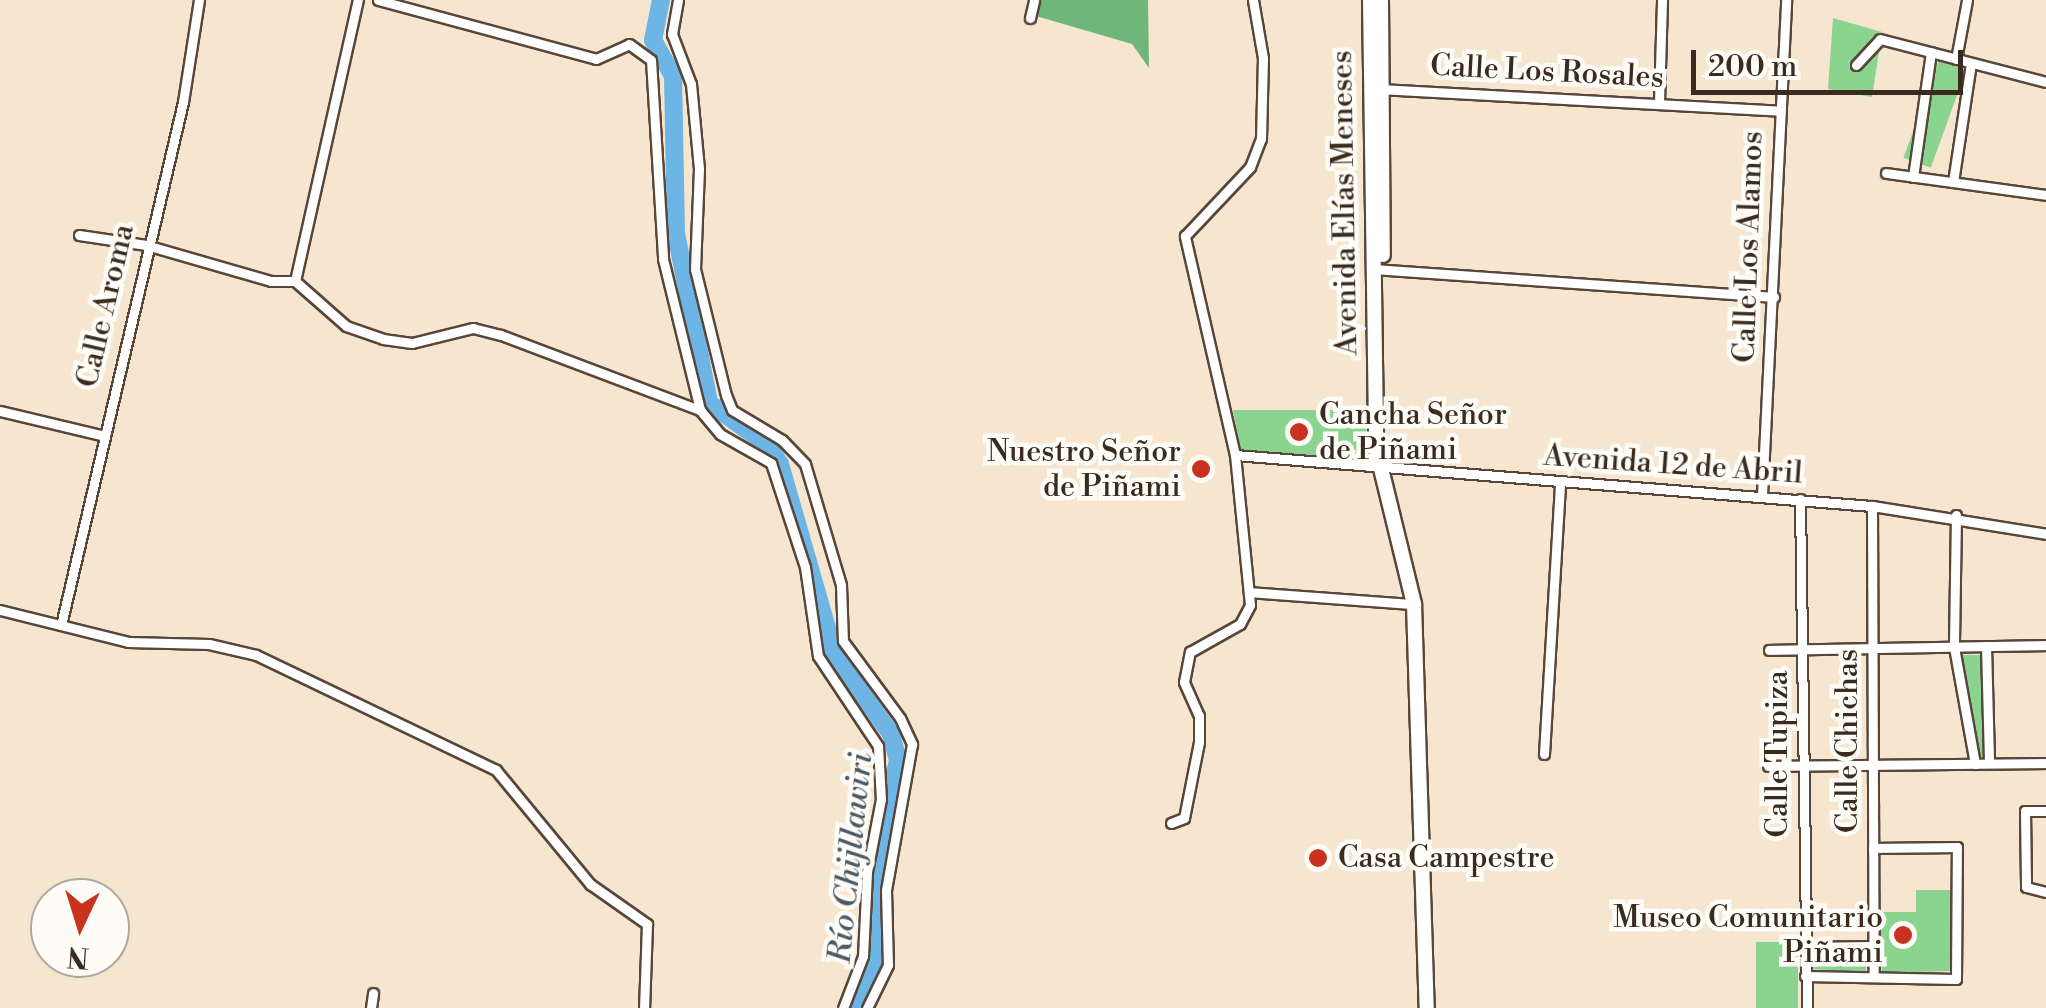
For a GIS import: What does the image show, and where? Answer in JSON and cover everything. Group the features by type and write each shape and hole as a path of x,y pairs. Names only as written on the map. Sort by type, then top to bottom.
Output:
{"main road":[{"name":"Avenida Elías Meneses","path":"1370,0 1376,88 1382,465 1414,604 1427,1008"},
{"name":"Avenida Elías Meneses","path":"1376,88 1382,0"}],"street":[{"name":"Calle Aroma","path":"61,624 101,435 183,102 200,0"},
{"path":"295,281 358,0"},
{"path":"378,0 596,59 616,45 644,50 651,60 663,260 700,410 720,434 771,463 805,566 818,656 878,746 881,799 867,872 864,956 844,1008"},
{"path":"678,0 672,34 691,84 698,169 695,269 726,395 732,410 782,440 805,464 841,585 842,641 900,718 912,744 886,890 888,965 867,1008"},
{"path":"1030,18 1034,0"},
{"path":"1171,823 1184,818 1199,742 1199,716 1184,682 1190,652 1240,624 1249,592 1236,455 1185,236 1250,167 1261,138 1263,58 1253,0"},
{"path":"1658,102 1662,0"},
{"name":"Calle Los Alamos","path":"1762,495 1786,0"},
{"path":"1956,59 1967,0"},
{"path":"1856,64 1880,39 2046,82"},
{"path":"1914,176 1931,52"},
{"path":"1953,182 1971,62"},
{"name":"Calle Los Rosales","path":"1376,88 1780,112"},
{"path":"1886,173 2046,196"},
{"path":"79,234 146,245 271,282 295,281 346,326 384,339 412,343 473,328 700,410"},
{"path":"1378,270 1774,297"},
{"path":"0,411 101,435"},
{"name":"Avenida 12 de Abril","path":"1236,455 1762,495 1956,516 2046,534"},
{"path":"1544,754 1560,482"},
{"name":"Calle Tupiza","path":"1800,499 1807,1008"},
{"name":"Calle Chichas","path":"1872,506 1874,976"},
{"path":"1956,516 1954,646 1975,764"},
{"path":"1249,592 1414,604"},
{"path":"0,610 128,642 209,644 256,655 496,770 590,884 648,924 644,1008"},
{"path":"1769,650 2046,645"},
{"path":"1986,646 1989,764"},
{"path":"1768,766 2046,763"},
{"path":"2046,811 2026,811 2026,888 2046,892"},
{"path":"1805,976 1956,979 1956,846 1873,848"},
{"path":"1804,947 1873,946"},
{"path":"371,1008 372,993"}],"green space":[{"path":"1040,0 1148,0 1149,68 1132,44 1036,16"},
{"path":"1833,18 1882,32 1872,97 1828,89"},
{"path":"1939,60 1966,70 1931,168 1903,158"},
{"path":"1233,410 1366,410 1366,459 1241,451"},
{"path":"1961,655 1981,655 1985,758 1980,758"},
{"path":"1916,890 1951,890 1951,971 1882,973 1879,912 1916,912"},
{"path":"1756,942 1798,942 1798,1008 1756,1008"},
{"path":"1865,950 1866,972 1810,969 1812,951"}],"waterway":[{"name":"Río Chijllawiri","path":"661,0 653,40 673,76 676,233 709,403 768,445 780,464 835,656 891,734 898,760 875,870 876,964 856,1008"}],"place":[{"name":"Cancha Señor de Piñami","path":"1299,432"},
{"name":"Nuestro Señor de Piñami","path":"1201,469"},
{"name":"Casa Campestre","path":"1318,858"},
{"name":"Museo Comunitario Piñami","path":"1903,935"}]}
